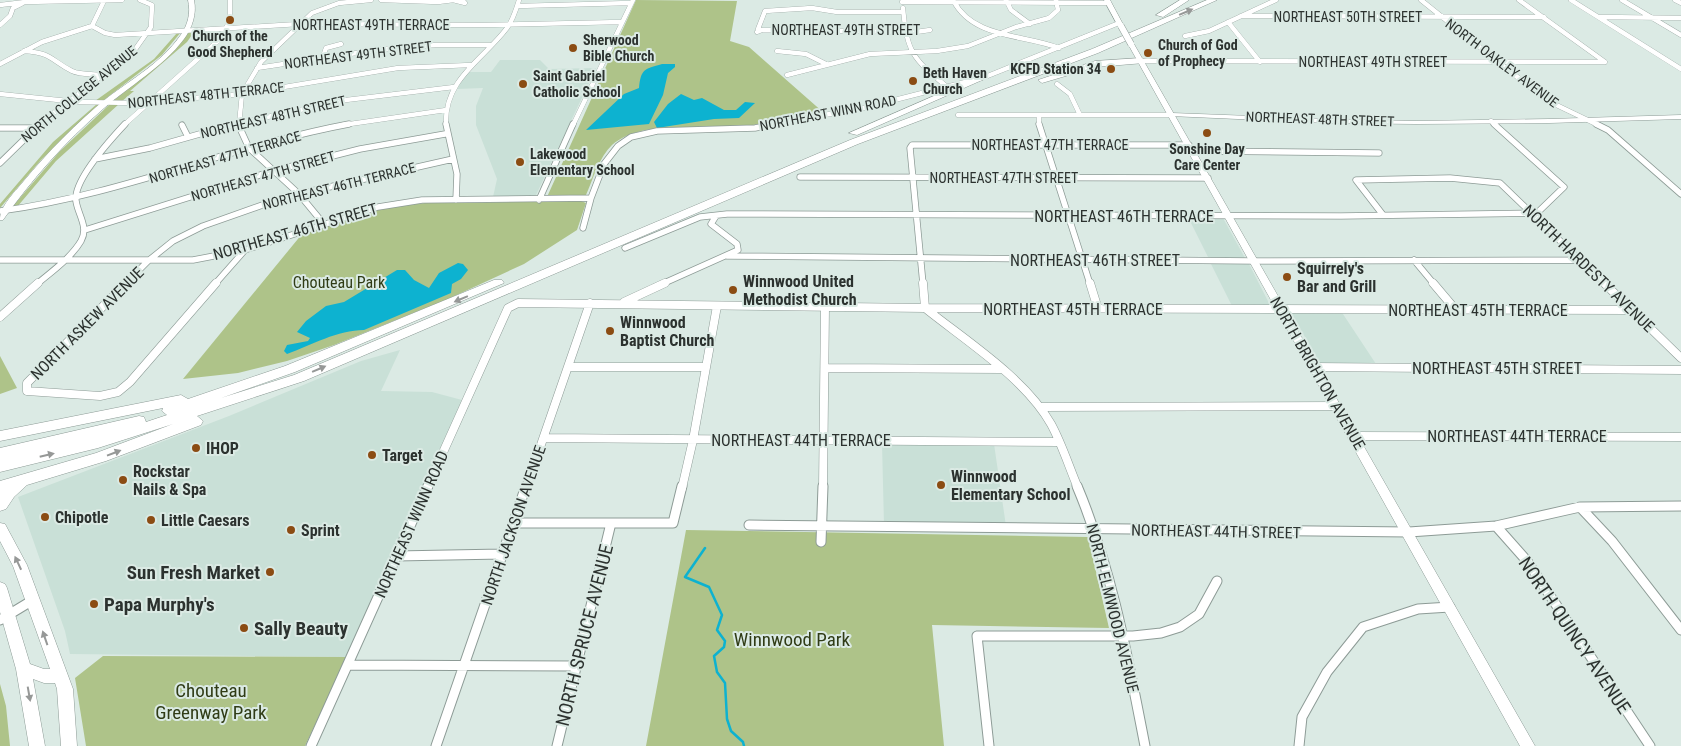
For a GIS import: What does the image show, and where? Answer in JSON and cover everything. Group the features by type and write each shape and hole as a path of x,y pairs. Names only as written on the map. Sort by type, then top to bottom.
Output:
{"highway":[{"path":"0,454 142,421 294,374 845,138 1145,24 1185,0"},
{"path":"0,466 98,443 294,374 854,142 1095,51 1213,0"},
{"path":"929,114 1086,66 1115,62 1141,62"},
{"path":"845,138 857,131 985,77"},
{"path":"0,436 175,402 294,374"},
{"path":"0,487 101,457 163,434 243,403 294,374"},
{"path":"0,505 8,493 27,480"}],"main road":[{"path":"0,218 3,211 64,142 106,103 160,61 187,30 192,16 190,0"},
{"name":"NORTH BRIGHTON AVENUE","path":"1108,1 1528,746"},
{"path":"0,528 20,565 59,676 65,688 70,746"},
{"path":"0,588 4,616 24,669 37,746"},
{"path":"24,669 44,676 59,676"}],"street":[{"path":"0,5 25,2 122,0"},
{"name":"NORTH COLLEGE AVENUE","path":"0,163 35,128 134,51 148,34 153,23 152,5 140,0"},
{"path":"0,317 77,247 84,230 75,199 85,171 124,125 208,52 219,40 231,15 230,0"},
{"path":"323,223 299,194 249,148 238,124 242,94 257,68 311,14 338,2 371,0"},
{"path":"381,0 453,0 463,2"},
{"path":"1185,36 1204,32 1276,0"},
{"name":"NORTH OAKLEY AVENUE","path":"1421,0 1551,103 1608,130 1681,194"},
{"path":"1520,0 1544,17"},
{"path":"1571,0 1681,70"},
{"path":"1622,0 1681,35"},
{"path":"1675,0 1681,3"},
{"path":"0,64 51,38 92,26 104,1"},
{"path":"946,86 918,63 910,52 905,31 902,1 1108,1"},
{"path":"953,1 958,11 967,20 1000,34 1038,40 1059,48"},
{"path":"1006,1 1011,10 1030,24"},
{"path":"787,75 870,54 958,49 980,43 1009,30 1053,16 1058,10 1057,1"},
{"path":"0,25 10,16 13,8 25,2"},
{"path":"456,200 458,181 445,134 446,110 454,87 470,65 509,24 518,3 632,2 590,87 539,200"},
{"path":"816,2 812,8 837,12 903,12"},
{"name":"NORTHEAST 49TH STREET","path":"812,8 765,11 758,29 759,31 930,30"},
{"name":"NORTHEAST 50TH STREET","path":"1241,16 1544,17"},
{"name":"NORTHEAST 49TH STREET","path":"1141,62 1605,62 1544,17"},
{"path":"1598,17 1681,18"},
{"name":"NORTHEAST 49TH TERRACE","path":"92,26 105,33 115,35 299,24 622,22"},
{"path":"1228,22 1260,62"},
{"name":"NORTHEAST WINN ROAD","path":"583,228 591,198 604,164 618,146 631,137 642,133 728,130 782,124 863,108 985,77 1120,24"},
{"path":"322,60 326,48 340,44"},
{"name":"NORTHEAST 49TH STREET","path":"257,68 322,60 383,49 436,44 490,45"},
{"path":"24,51 39,52 53,57 73,72 104,75"},
{"path":"777,52 806,54 826,64"},
{"path":"1669,62 1681,62"},
{"name":"NORTHEAST 48TH TERRACE","path":"0,94 106,103 151,101 242,94 384,70 470,65"},
{"path":"1057,84 1070,94 1080,115"},
{"name":"NORTHEAST 48TH STREET","path":"95,159 141,151 295,110 382,94 454,87"},
{"name":"NORTHEAST 47TH TERRACE","path":"3,211 75,199 117,189 249,148 336,126 446,110"},
{"name":"NORTHEAST 48TH STREET","path":"958,115 1172,115 1329,121 1591,121 1681,117"},
{"path":"1039,115 1038,126 1098,309"},
{"path":"1491,121 1564,187 1551,202 1537,213 1532,214"},
{"path":"182,125 188,137"},
{"path":"0,128 35,128"},
{"name":"NORTHEAST 47TH STREET","path":"84,230 273,171 360,149 445,134"},
{"name":"NORTHEAST 47TH TERRACE","path":"914,178 912,145 1045,145 1379,153"},
{"path":"0,155 8,154"},
{"name":"NORTHEAST 46TH TERRACE","path":"148,261 173,241 203,226 299,194 453,159"},
{"name":"NORTHEAST 47TH STREET","path":"800,177 1208,178"},
{"path":"914,178 925,308"},
{"name":"NORTH HARDESTY AVENUE","path":"1383,215 1356,180 1450,178 1494,181 1581,260 1681,358"},
{"name":"NORTHEAST 46TH STREET","path":"0,260 193,260 245,250 323,223 378,207 422,200 591,198"},
{"name":"NORTHEAST 46TH TERRACE","path":"625,248 700,217 716,216 1532,214"},
{"path":"716,216 711,224 738,246 738,250 727,256"},
{"name":"NORTH ASKEW AVENUE","path":"148,261 25,385 27,391 49,394 106,395 117,392 130,382 245,250"},
{"name":"NORTHEAST 46TH STREET","path":"621,304 727,256 1254,261 1581,260"},
{"path":"1414,260 1455,309"},
{"name":"NORTHEAST 45TH TERRACE","path":"514,305 522,302 925,308 1633,310"},
{"name":"NORTH JACKSON AVENUE","path":"436,746 590,303"},
{"name":"NORTHEAST WINN ROAD","path":"311,746 508,308 514,305"},
{"path":"515,523 673,523 693,440 717,306"},
{"path":"820,542 826,368 825,307"},
{"name":"NORTH ELMWOOD AVENUE","path":"925,308 1002,369 1040,407 1059,442 1095,529 1136,697 1145,746"},
{"name":"NORTHEAST 45TH STREET","path":"1313,366 1681,370"},
{"path":"568,367 706,367"},
{"path":"826,368 1002,369"},
{"path":"1040,407 1336,406"},
{"name":"NORTHEAST 44TH TERRACE","path":"1353,436 1681,437"},
{"name":"NORTHEAST 44TH TERRACE","path":"544,438 1059,442"},
{"name":"NORTHEAST 44TH STREET","path":"749,525 1409,532 1496,526 1580,507 1681,506"},
{"path":"1580,507 1612,541 1681,630"},
{"name":"NORTH SPRUCE AVENUE","path":"557,746 611,523"},
{"name":"NORTH QUINCY AVENUE","path":"1496,526 1527,561 1650,746"},
{"path":"396,556 502,554"},
{"path":"988,746 977,636 1150,635 1180,627 1203,610 1217,581"},
{"path":"4,616 33,600"},
{"path":"1298,746 1302,717 1327,672 1363,627 1418,609 1450,607"},
{"path":"348,665 577,666"}],"shaded area":[{"path":"500,60 540,60 549,69 596,68 536,195 528,198 493,197 497,179 476,125 476,106 483,88 457,89 467,72 491,72"},
{"path":"1188,217 1223,218 1245,258 1209,259"},
{"path":"1210,262 1249,264 1271,307 1233,308"},
{"path":"1290,311 1341,311 1376,364 1320,363"},
{"path":"400,350 381,391 432,392 462,400 347,657 70,654 65,631 18,497 229,416 361,361"},
{"name":"Winnwood Elementary School","path":"882,443 994,444 1006,526 884,525"}],"green space":[{"path":"636,0 737,1 730,41 749,47 824,113 734,127 670,127 638,132 624,137 607,150 586,195 547,197"},
{"path":"190,31 194,32 187,42 130,91 134,91 121,102 113,101 166,58"},
{"path":"181,32 162,55 104,100 95,101 154,59 177,33"},
{"path":"97,104 99,105 41,160 0,208 0,204 53,142"},
{"path":"110,104 119,104 56,161 17,207 13,206 60,151"},
{"name":"Chouteau Park","path":"581,201 586,203 577,230 524,264 448,299 334,345 287,361 238,373 183,379 302,234 372,210 398,206 425,203"},
{"path":"0,356 17,388 0,394"},
{"name":"Winnwood Park","path":"686,530 1088,537 1109,628 932,625 944,746 646,746"},
{"name":"Chouteau Greenway Park","path":"103,656 347,657 305,746 86,746 75,678"},
{"path":"0,684 6,706 10,746 0,746"}],"water":[{"path":"662,64 675,64 675,67 668,73 663,95 649,124 586,130 624,94 639,88 644,71"},
{"path":"681,94 694,100 702,98 724,110 736,110 745,102 755,103 739,118 714,119 657,128 654,122 668,104"},
{"path":"458,263 463,264 468,270 461,279 452,284 451,293 364,330 344,332 287,354 284,351 287,345 308,341 310,338 297,332 306,321 326,306 344,302 397,270 405,270 414,280 429,288 439,273"}],"waterway":[{"path":"705,548 685,577 709,587 722,615 717,630 725,641 724,647 714,656 717,672 725,683 727,719 731,731 743,742 744,746"}],"place":[{"name":"Church of the Good Shepherd","path":"230,20"},
{"name":"Sherwood Bible Church","path":"573,48"},
{"name":"Church of God of Prophecy","path":"1148,53"},
{"name":"KCFD Station 34","path":"1111,69"},
{"name":"Beth Haven Church","path":"913,81"},
{"name":"Saint Gabriel Catholic School","path":"523,84"},
{"name":"Sonshine Day Care Center","path":"1207,133"},
{"name":"Lakewood Elementary School","path":"520,162"},
{"name":"Squirrely's Bar and Grill","path":"1287,277"},
{"name":"Winnwood United Methodist Church","path":"733,290"},
{"name":"Winnwood Baptist Church","path":"610,331"},
{"name":"IHOP","path":"196,448"},
{"name":"Target","path":"372,455"},
{"name":"Rockstar Nails & Spa","path":"123,480"},
{"name":"Winnwood Elementary School","path":"941,485"},
{"name":"Chipotle","path":"45,517"},
{"name":"Little Caesars","path":"151,520"},
{"name":"Sprint","path":"291,530"},
{"name":"Sun Fresh Market","path":"270,572"},
{"name":"Papa Murphy's","path":"94,604"},
{"name":"Sally Beauty","path":"244,628"}]}
